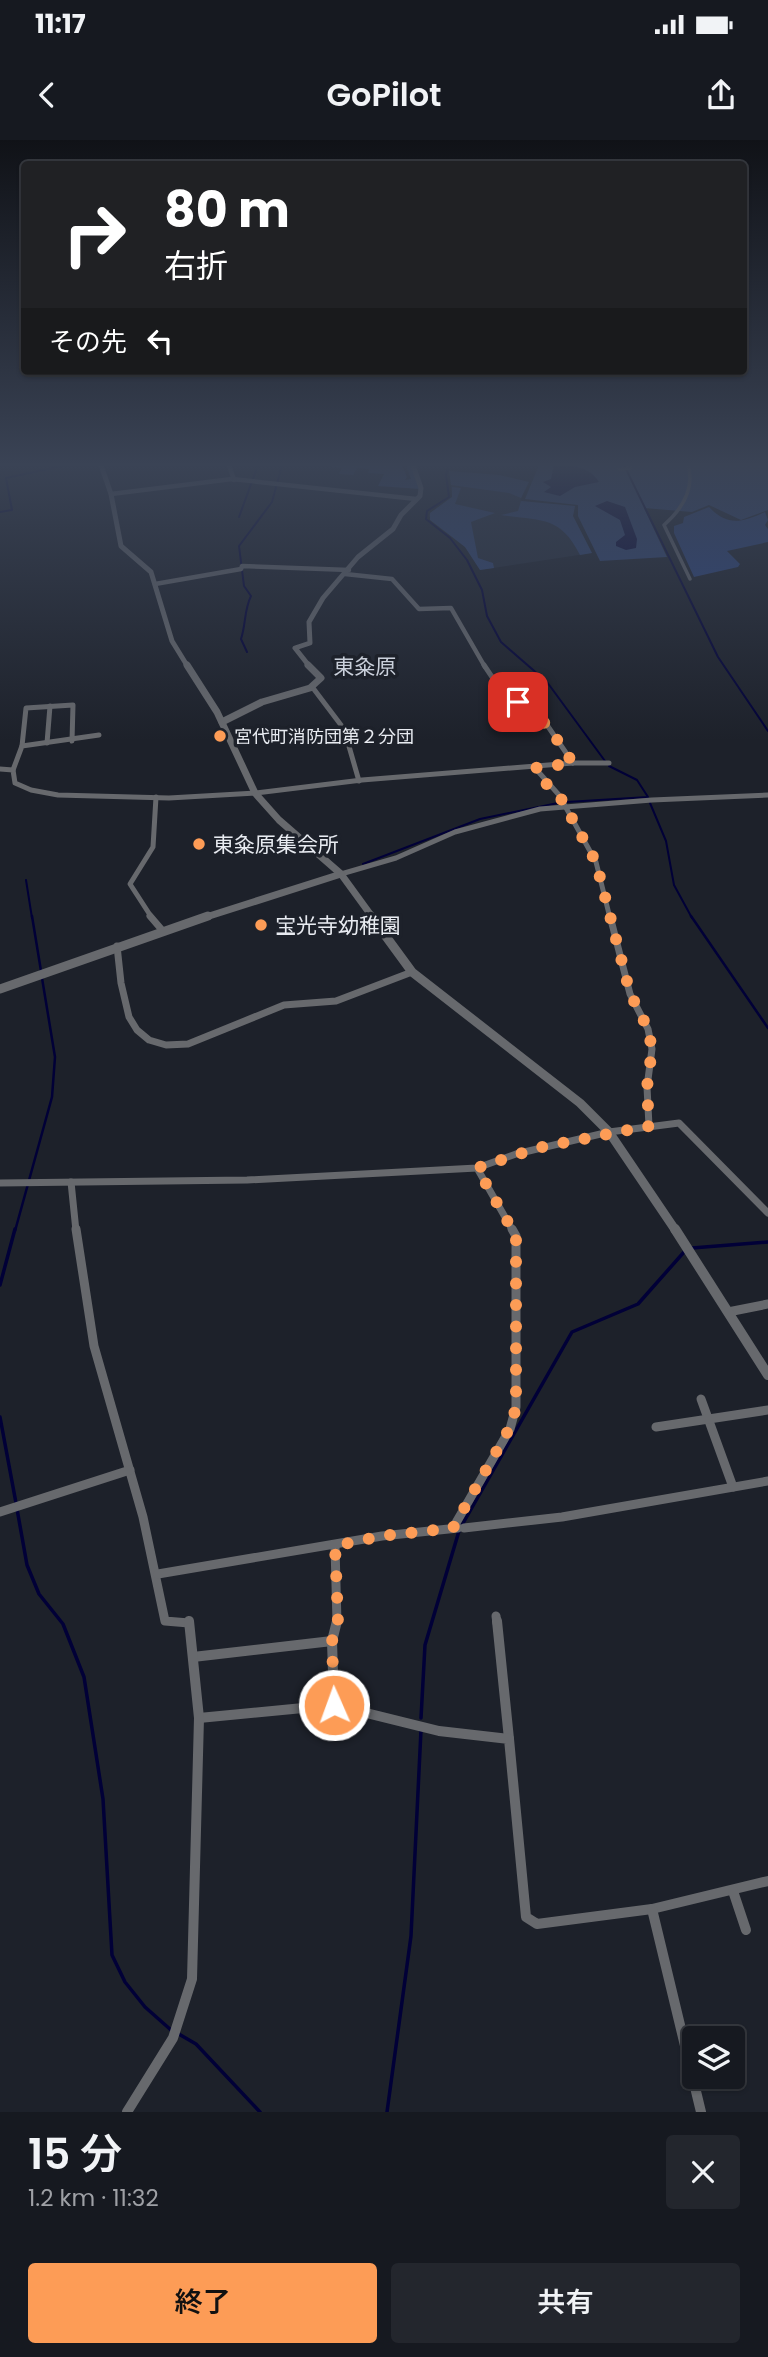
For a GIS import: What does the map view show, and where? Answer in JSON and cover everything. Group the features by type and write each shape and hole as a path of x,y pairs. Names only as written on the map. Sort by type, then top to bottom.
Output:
{"street":[{"path":"134,557 151,572 172,641 222,722 255,793 279,820 341,874 412,972 580,1103 609,1132 768,1376"},
{"path":"222,722 264,701 313,688 321,678 299,656 295,648 310,643 311,616 359,557"},
{"path":"679,557 690,579"},
{"path":"155,584 241,569 242,566 347,572 392,579 408,600 419,609 451,608 492,677 547,725 573,763"},
{"path":"313,688 344,729 359,780"},
{"path":"72,741 73,705 26,708 22,746 13,770 15,783 30,792 78,797 156,797 255,793 359,780 573,763 609,763"},
{"path":"47,743 50,706"},
{"path":"22,746 72,741 99,735"},
{"path":"535,768 542,780 556,792 596,862 630,993 648,1029 652,1049 647,1087 649,1126"},
{"path":"0,769 13,770"},
{"path":"0,989 117,946 151,937 162,930 396,858 455,832 528,811 564,806 768,795"},
{"path":"156,797 153,847 132,877 131,884 144,908 162,930"},
{"path":"117,946 127,1016 149,1041 174,1046 188,1044 284,1005 336,1001 412,972"},
{"path":"0,1182 247,1180 477,1168 516,1154 609,1132 679,1123 768,1213"},
{"path":"458,1528 510,1429 516,1406 516,1236 477,1168"},
{"path":"71,1182 88,1317 158,1574 165,1621 189,1621 199,1718 195,1939 188,1998 173,2038 127,2112"},
{"path":"728,1312 768,1304"},
{"path":"701,1399 733,1487"},
{"path":"656,1427 768,1410"},
{"path":"0,1512 130,1470"},
{"path":"158,1574 382,1536 562,1517 768,1481"},
{"path":"334,1705 332,1641 338,1619 335,1546"},
{"path":"496,1616 526,1917 537,1924 652,1909 768,1881"},
{"path":"193,1657 332,1641"},
{"path":"199,1718 334,1705 439,1731 509,1739"},
{"path":"733,1891 746,1930"},
{"path":"652,1909 701,2112"}],"shaded area":[{"path":"472,557 565,557 480,570"},
{"path":"472,557 493,563 494,568 480,570"},
{"path":"598,557 667,557 600,561"},
{"path":"685,557 733,557 740,564 738,567 694,577"}],"waterway":[{"path":"240,557 244,586 251,596 241,639 247,652"},
{"path":"465,557 482,590 487,616 501,642 547,682 605,761"},
{"path":"669,557 718,657 768,731"},
{"path":"567,802 648,797 637,780 609,766"},
{"path":"363,864 480,819 558,803"},
{"path":"650,803 666,841 674,885 692,918"},
{"path":"26,880 32,918"},
{"path":"32,916 41,971"},
{"path":"691,916 768,1028"},
{"path":"15,1231 52,1097 55,1057 42,978"},
{"path":"0,1285 15,1229"},
{"path":"692,1248 768,1242"},
{"path":"462,1525 572,1332 638,1304 684,1252"},
{"path":"0,1417 16,1503"},
{"path":"17,1509 27,1565 39,1594 63,1624 84,1677 103,1799 112,1955 125,1982 145,2007 171,2030"},
{"path":"421,1718 425,1645 459,1531"},
{"path":"387,2112 411,1936 421,1730"},
{"path":"177,2033 196,2044 260,2112"}],"place":[{"name":"宮代町消防団第２分団","path":"220,736"},
{"name":"東粂原集会所","path":"199,844"},
{"name":"宝光寺幼稚園","path":"261,925"}],"district":[{"name":"東粂原","path":"365,666"}],"route":[{"path":"334,1705 332,1641 338,1619 335,1546 382,1536 453,1528 512,1424 516,1406 516,1236 477,1168 537,1148 649,1126 647,1087 652,1049 648,1029 630,993 596,862 559,795 542,780 535,768 573,763 547,725 518,702"}]}
